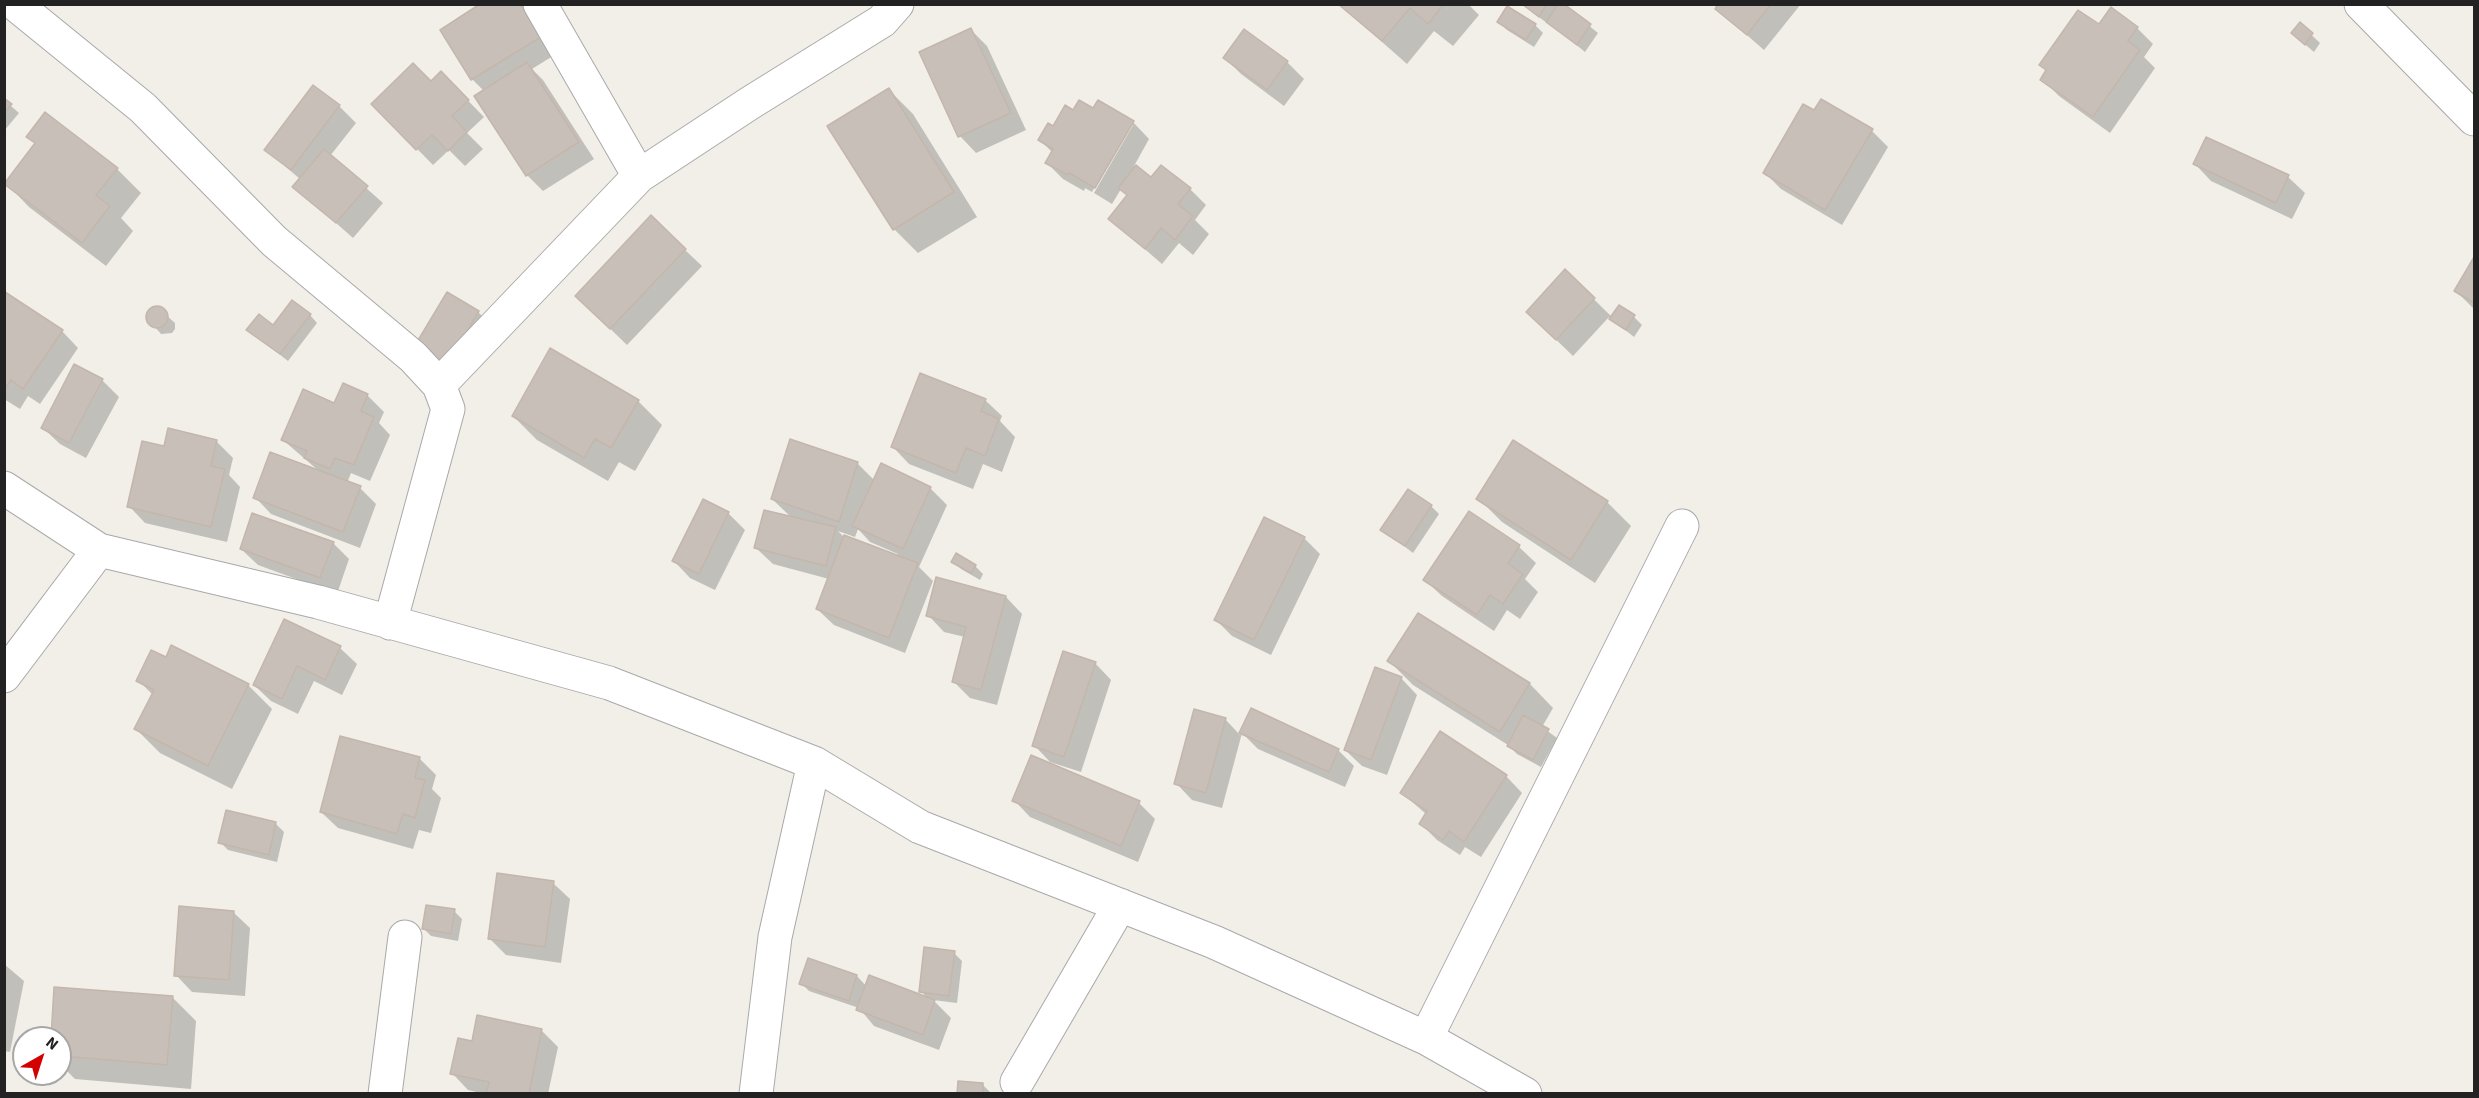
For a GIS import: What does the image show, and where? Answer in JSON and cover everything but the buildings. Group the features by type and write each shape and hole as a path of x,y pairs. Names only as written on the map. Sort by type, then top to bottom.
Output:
{"street":[{"path":"15,4 143,108 274,241 413,357 439,385 448,409 390,623"},
{"path":"540,4 639,176"},
{"path":"439,385 639,176 750,103 882,21 897,4"},
{"path":"2361,4 2475,119"},
{"path":"4,488 99,550 318,602 609,683 814,763 920,827 1214,942 1426,1038 1525,1094"},
{"path":"1426,1038 1682,526"},
{"path":"4,676 99,550"},
{"path":"756,1094 775,937 814,763"},
{"path":"1017,1082 1120,905"},
{"path":"385,1094 405,937"}]}
